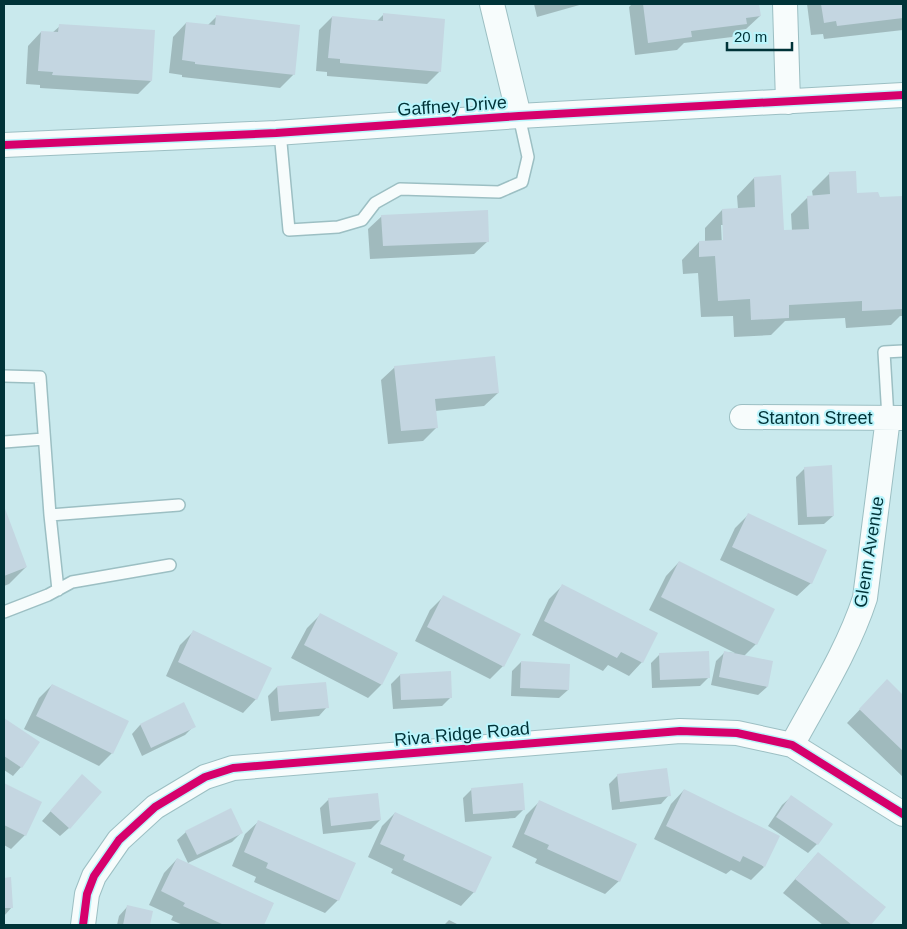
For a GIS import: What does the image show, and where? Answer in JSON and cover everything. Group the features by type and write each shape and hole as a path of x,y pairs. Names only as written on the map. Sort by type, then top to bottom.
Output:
{"street":[{"path":"492,4 519,116"},
{"path":"785,4 788,102"},
{"name":"Gaffney Drive","path":"4,146 280,132 519,116 903,95"},
{"name":"Stanton Street","path":"742,417 896,418"},
{"name":"Glenn Avenue","path":"792,746 841,657 858,621 865,598 896,418"},
{"name":"Riva Ridge Road","path":"83,925 87,894 94,876 119,840 154,807 205,776 233,768 680,731 737,733 792,746 903,814"}],"lane":[{"path":"280,132 288,230 338,227 362,220 375,202 400,189 499,192 522,182 528,157 519,116"},
{"path":"896,418 884,352 903,352"},
{"path":"4,376 40,377 50,515 58,590"},
{"path":"4,442 44,439"},
{"path":"50,515 179,505"},
{"path":"4,612 48,595 72,582 170,565"}],"building":[{"path":"643,4 759,4 761,16 746,18 747,24 691,31 692,37 648,43"},
{"path":"821,4 903,4 903,18 837,26 836,21 824,23"},
{"path":"383,13 445,19 441,72 340,63 340,59 328,58 332,16 383,21"},
{"path":"216,15 300,25 295,75 195,64 195,62 182,60 186,22 215,25"},
{"path":"59,24 155,30 152,81 52,75 53,72 38,71 41,31 58,32"},
{"path":"856,171 857,193 878,192 880,197 903,196 903,309 862,311 862,301 789,305 789,318 751,320 750,299 718,301 715,256 699,257 699,241 723,240 722,209 755,207 754,177 781,175 784,230 809,229 807,196 830,194 829,172"},
{"path":"488,210 489,242 383,246 381,215"},
{"path":"495,356 499,393 435,399 438,428 401,431 394,366"},
{"path":"832,465 834,516 807,517 804,467"},
{"path":"4,506 27,567 4,576"},
{"path":"748,513 827,550 812,584 732,547"},
{"path":"679,561 775,609 757,645 661,597"},
{"path":"562,584 658,633 643,663 621,652 617,658 544,621"},
{"path":"443,595 521,634 504,667 427,627"},
{"path":"320,613 398,653 382,685 304,645"},
{"path":"193,630 272,668 257,700 178,662"},
{"path":"709,651 710,678 660,680 659,653"},
{"path":"724,651 773,661 768,687 719,677"},
{"path":"521,661 570,664 569,690 520,688"},
{"path":"451,671 452,698 401,700 400,674"},
{"path":"887,679 903,695 903,751 859,709"},
{"path":"326,682 329,708 279,712 277,686"},
{"path":"52,684 129,721 113,754 36,716"},
{"path":"184,702 196,727 151,748 140,724"},
{"path":"4,718 40,742 22,768 4,756"},
{"path":"667,768 671,796 620,802 617,774"},
{"path":"82,774 102,792 70,829 50,811"},
{"path":"4,783 42,802 26,836 4,825"},
{"path":"523,783 525,810 473,814 471,788"},
{"path":"684,789 780,836 765,867 743,856 740,862 666,826"},
{"path":"378,793 381,820 331,826 328,798"},
{"path":"791,795 833,824 818,845 776,817"},
{"path":"539,800 637,844 620,882 547,849 549,845 524,834"},
{"path":"231,808 243,833 197,855 185,831"},
{"path":"395,812 492,857 475,893 403,860 405,855 380,844"},
{"path":"258,820 356,863 339,901 266,868 268,863 244,852"},
{"path":"818,852 886,907 871,925 852,925 795,879"},
{"path":"177,858 274,903 264,925 224,925 183,906 185,903 161,891"},
{"path":"11,877 13,908 4,908 4,878"},
{"path":"127,905 153,911 150,925 123,925"}],"cycle path":[{"path":"4,145 276,133 519,116 903,95"},
{"path":"83,925 87,894 94,876 119,840 155,807 205,777 233,768 680,731 737,733 792,745 903,814"}]}
